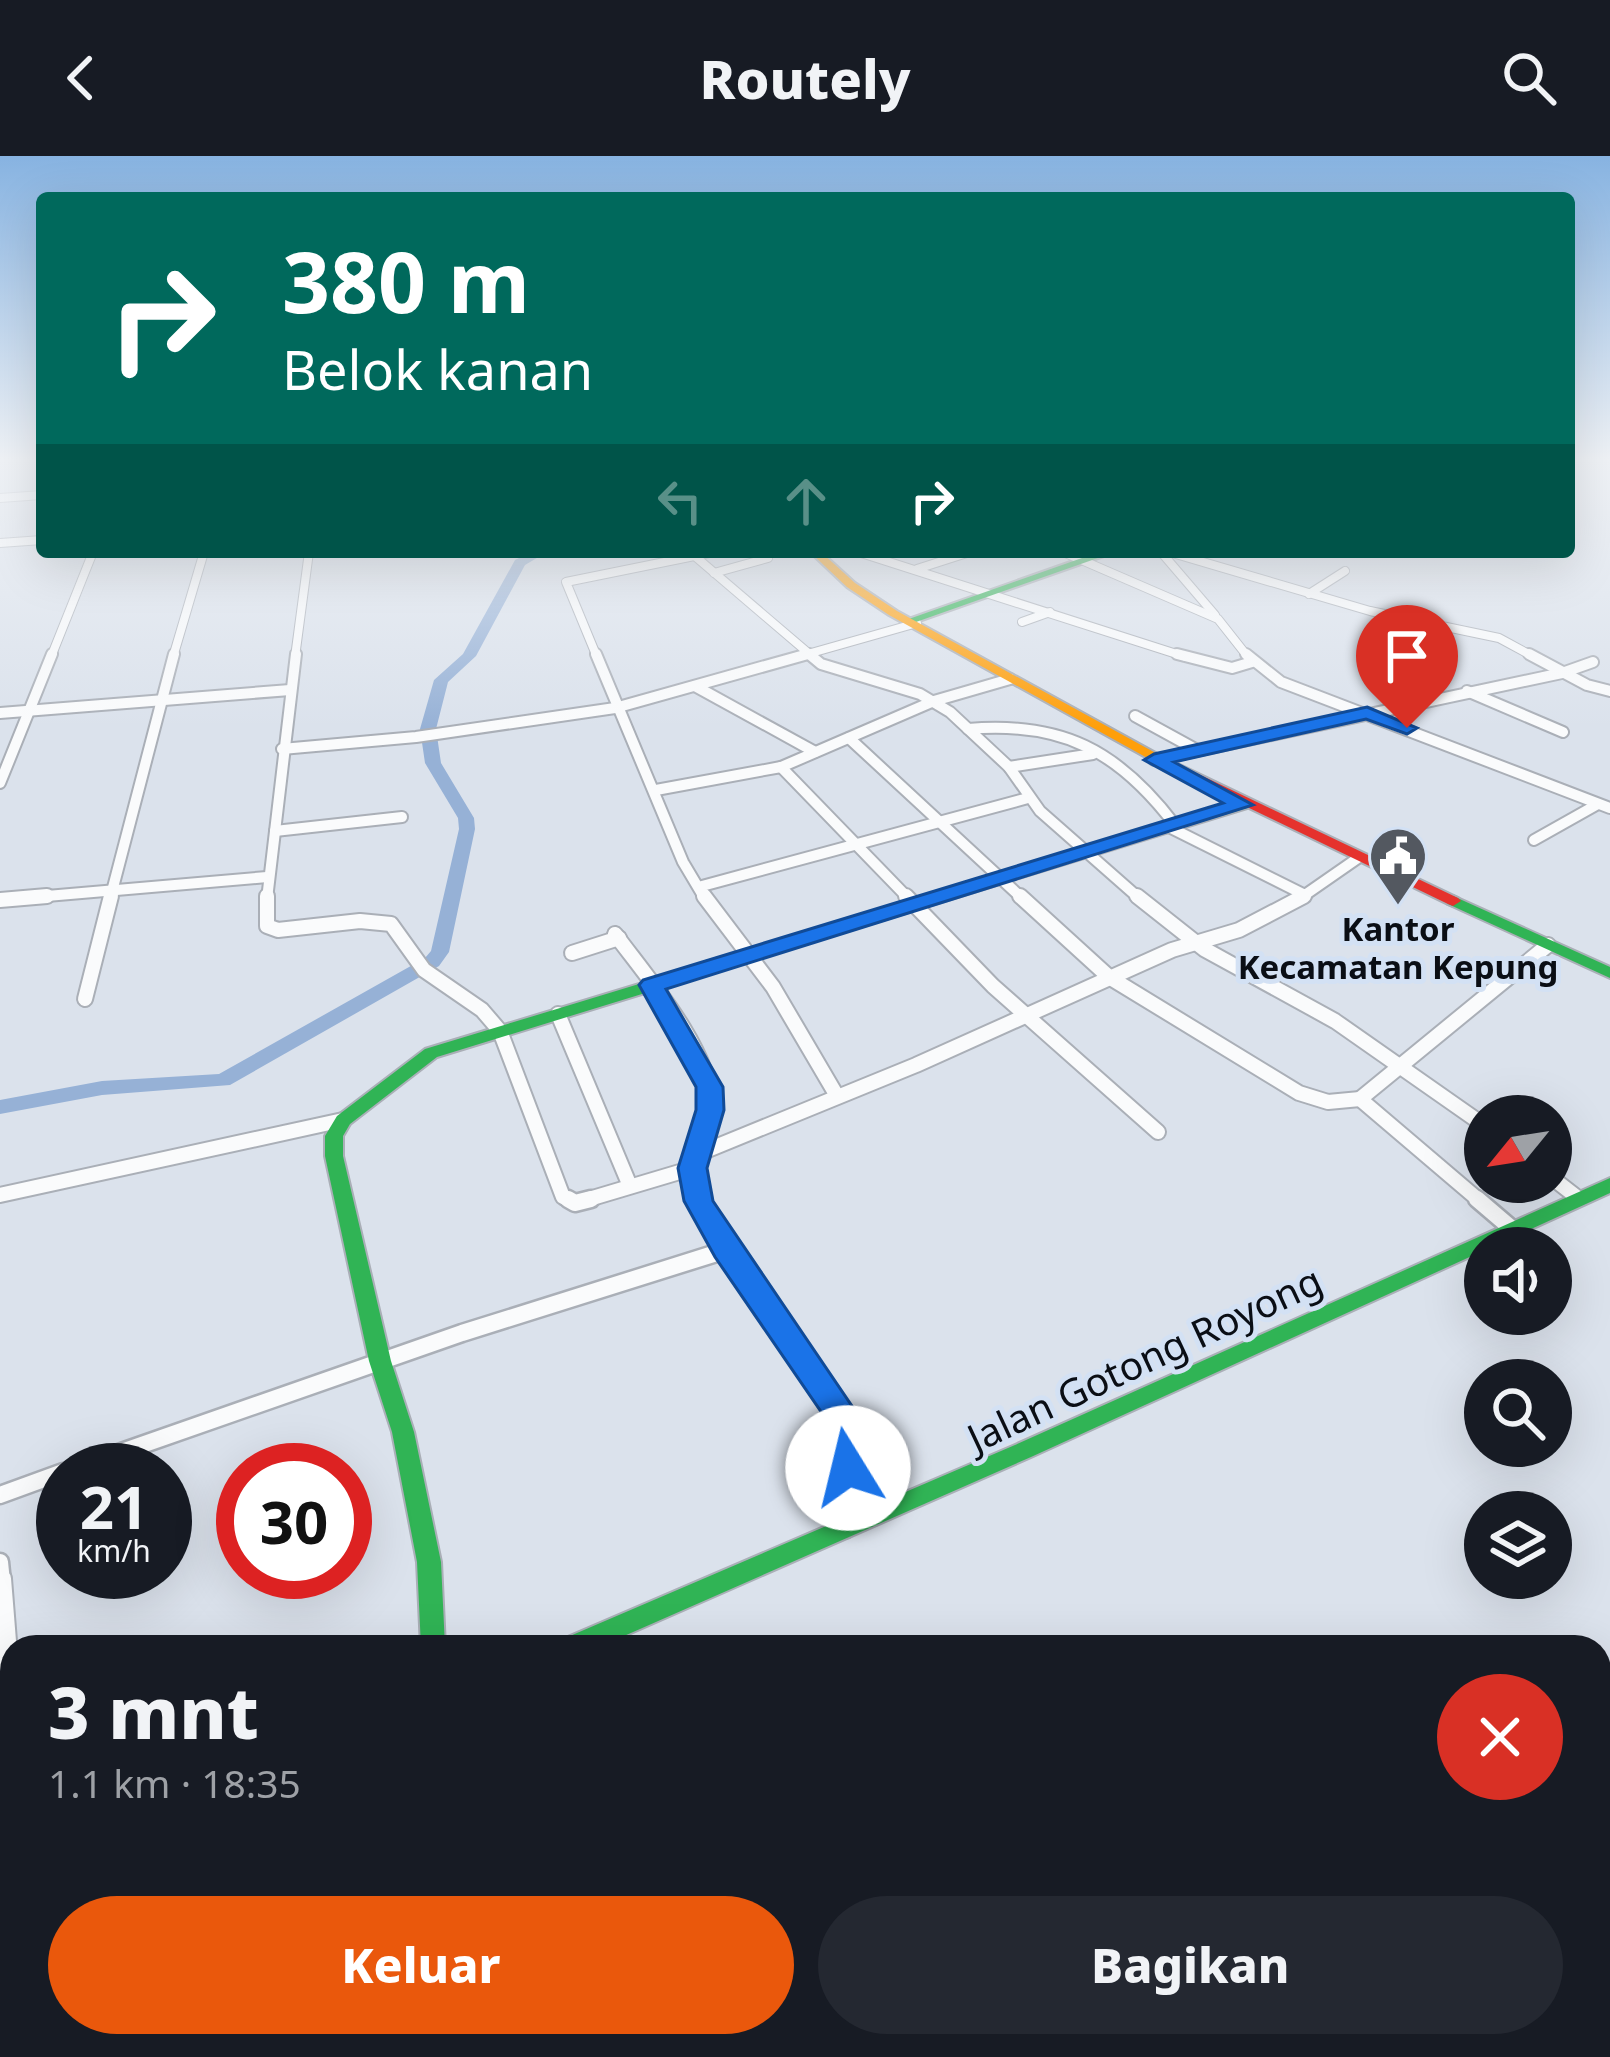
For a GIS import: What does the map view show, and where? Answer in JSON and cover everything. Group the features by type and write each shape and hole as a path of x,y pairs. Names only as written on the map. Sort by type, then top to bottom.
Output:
{"street":[{"path":"0,783 91,558"},
{"path":"85,999 160,701 202,558"},
{"path":"308,558 267,878 266,926 272,931 385,921 424,970 482,1010 500,1031 563,1197 575,1203 695,1161 1109,977 1239,930 1305,896 1358,857"},
{"path":"681,558 566,581 614,708 656,790 674,843 705,894 753,956 837,1096"},
{"path":"700,558 813,655 934,701 1009,767 1028,798 1197,944 1319,1012 1464,1111"},
{"path":"718,572 768,558"},
{"path":"821,558 915,622 1154,760 1610,973"},
{"path":"877,558 1215,666 1232,668 1252,662"},
{"path":"915,570 952,558"},
{"path":"1077,558 1218,619"},
{"path":"282,749 614,708 813,655 1093,558"},
{"path":"1170,558 1252,662 1281,682 1604,806"},
{"path":"1185,558 1309,595 1498,638 1562,673 1610,691"},
{"path":"1309,595 1345,572"},
{"path":"1022,622 1050,612"},
{"path":"1154,760 1562,673 1592,662"},
{"path":"656,790 782,767 934,701 1010,679"},
{"path":"695,686 815,752"},
{"path":"0,713 290,690"},
{"path":"1467,691 1563,732"},
{"path":"1135,716 1197,750"},
{"path":"968,729 1047,729 1153,796 1172,826 1305,896"},
{"path":"849,738 1109,977 1298,1093 1328,1102 1360,1099 1548,945"},
{"path":"1009,767 1093,754"},
{"path":"782,767 852,845 1024,1015 1158,1132"},
{"path":"705,894 852,845 1028,798"},
{"path":"433,1635 429,1562 403,1432 380,1360 334,1156 334,1136 343,1120 422,1058 1242,805"},
{"path":"1534,840 1604,806"},
{"path":"275,831 402,817"},
{"path":"0,900 267,878"},
{"path":"572,953 617,936 652,985 710,1087 710,1110 695,1161 699,1201 726,1250 849,1428 851,1444 843,1486 846,1529"},
{"path":"558,1014 631,1186"},
{"path":"1360,1099 1510,1227"},
{"path":"0,1195 343,1120"},
{"name":"Jalan Gotong Royong","path":"1513,1227 1610,1185"},
{"path":"1572,1193 1578,1198"},
{"name":"Jalan Gotong Royong","path":"600,1635 1464,1249"},
{"path":"145,1443 380,1360 726,1250"},
{"path":"0,1495 36,1482"},
{"path":"0,1562 6,1635"}],"waterway":[{"path":"0,1107 102,1088 223,1080 432,962 440,952 467,829 466,818 433,763 428,729 441,680 469,656 520,563 530,558"}],"traffic: fast":[{"path":"912,620 1093,558"},
{"path":"432,1635 429,1562 403,1432 380,1361 334,1156 334,1136 343,1120 431,1053 1242,805"},
{"path":"1453,901 1610,973"},
{"path":"600,1635 1023,1451 1610,1185"}],"traffic: slow":[{"path":"822,558 893,613 1165,762"}],"traffic: jam":[{"path":"1165,762 1453,901"}],"place":[{"name":"Kantor Kecamatan Kepung","path":"1398,907"}],"route":[{"path":"848,1468 849,1428 726,1250 699,1201 693,1168 710,1110 710,1087 652,985 1242,805 1154,760 1367,713 1407,728"}]}
